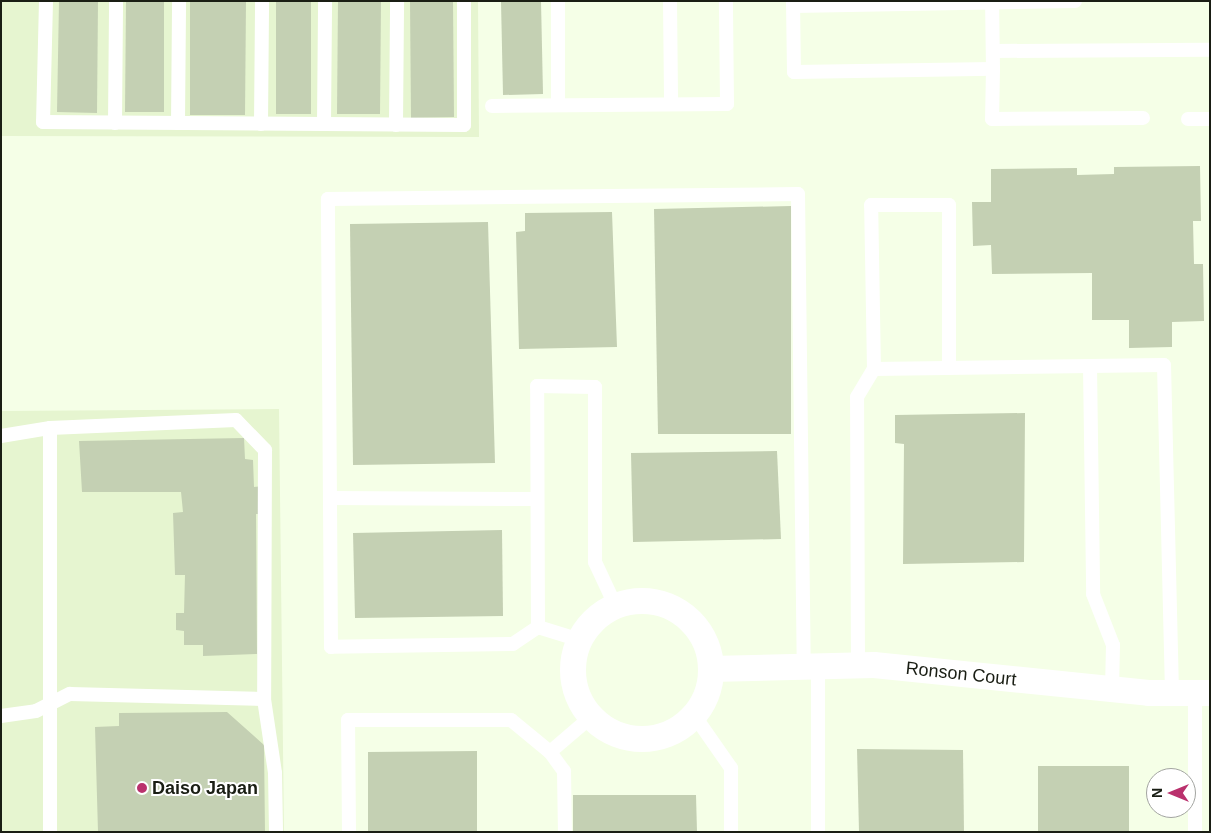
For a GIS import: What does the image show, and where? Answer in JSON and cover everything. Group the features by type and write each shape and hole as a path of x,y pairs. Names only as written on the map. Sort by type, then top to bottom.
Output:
{"street":[{"path":"649,602 680,613 702,637 711,669 704,701 694,715 668,734 644,739 619,736 591,717 576,689 575,656 580,640 602,615 616,607 649,602"},
{"name":"Ronson Court","path":"711,669 858,666 1112,689 1192,693"}],"lane":[{"path":"46,1 43,122 396,125 464,125 464,1"},
{"path":"114,123 116,1"},
{"path":"178,123 179,1"},
{"path":"261,124 262,1"},
{"path":"324,124 325,1"},
{"path":"396,125 397,1"},
{"path":"558,1 558,105"},
{"path":"670,1 671,104"},
{"path":"492,106 727,104 726,1"},
{"path":"993,69 794,72 793,4 1075,1"},
{"path":"992,2 992,119 1143,118"},
{"path":"993,51 1210,50"},
{"path":"1188,119 1210,119"},
{"path":"538,627 513,644 331,647 328,199 798,194 811,667 818,832"},
{"path":"858,666 857,397 874,370 871,205 949,205 949,368"},
{"path":"874,370 1164,364 1192,693 1195,832"},
{"path":"1090,366 1093,594 1113,644 1112,689"},
{"path":"538,627 537,386 594,386 594,562 616,607"},
{"path":"1,436 50,428 236,420 265,450 264,699 275,773 276,832"},
{"path":"50,428 50,832"},
{"path":"330,498 537,499"},
{"path":"538,627 580,640"},
{"path":"1,716 36,711 70,694 264,699"},
{"path":"694,715 731,768 731,832"},
{"path":"550,752 591,717"},
{"path":"349,832 348,720 511,720 550,752 564,770 565,832"}],"shaded area":[{"path":"1,1 478,1 479,137 1,136"},
{"path":"279,409 284,832 1,832 1,411"}],"building":[{"path":"59,1 98,1 97,113 57,112"},
{"path":"126,1 164,1 164,112 125,112"},
{"path":"190,1 246,1 245,115 190,115"},
{"path":"276,1 311,1 311,114 276,114"},
{"path":"338,1 381,1 380,114 337,114"},
{"path":"410,1 453,1 454,117 411,118"},
{"path":"501,1 541,1 543,94 503,95"},
{"path":"1200,166 1201,221 1193,221 1194,264 1203,264 1204,321 1172,322 1172,347 1129,348 1129,320 1092,320 1092,273 992,274 991,245 973,246 972,202 991,202 991,169 1077,168 1077,175 1114,174 1114,167"},
{"path":"791,206 791,434 658,434 654,209"},
{"path":"612,212 617,347 519,349 516,232 525,231 525,213"},
{"path":"488,222 495,463 353,465 350,224"},
{"path":"1025,413 1024,562 903,564 904,444 895,443 895,415"},
{"path":"244,438 245,459 253,460 254,487 263,486 263,514 256,514 257,654 203,656 203,645 184,645 184,631 176,630 176,613 184,613 185,575 175,575 173,513 183,512 181,492 82,492 79,441"},
{"path":"777,451 781,539 633,542 631,453"},
{"path":"502,530 503,616 355,618 353,533"},
{"path":"227,712 264,745 265,832 98,832 95,727 119,726 119,713"},
{"path":"857,749 963,750 964,832 859,832"},
{"path":"477,751 477,832 368,832 368,752"},
{"path":"1038,766 1129,766 1129,832 1038,832"},
{"path":"573,795 696,795 697,832 573,832"}],"place":[{"name":"Daiso Japan","path":"142,788"}]}
